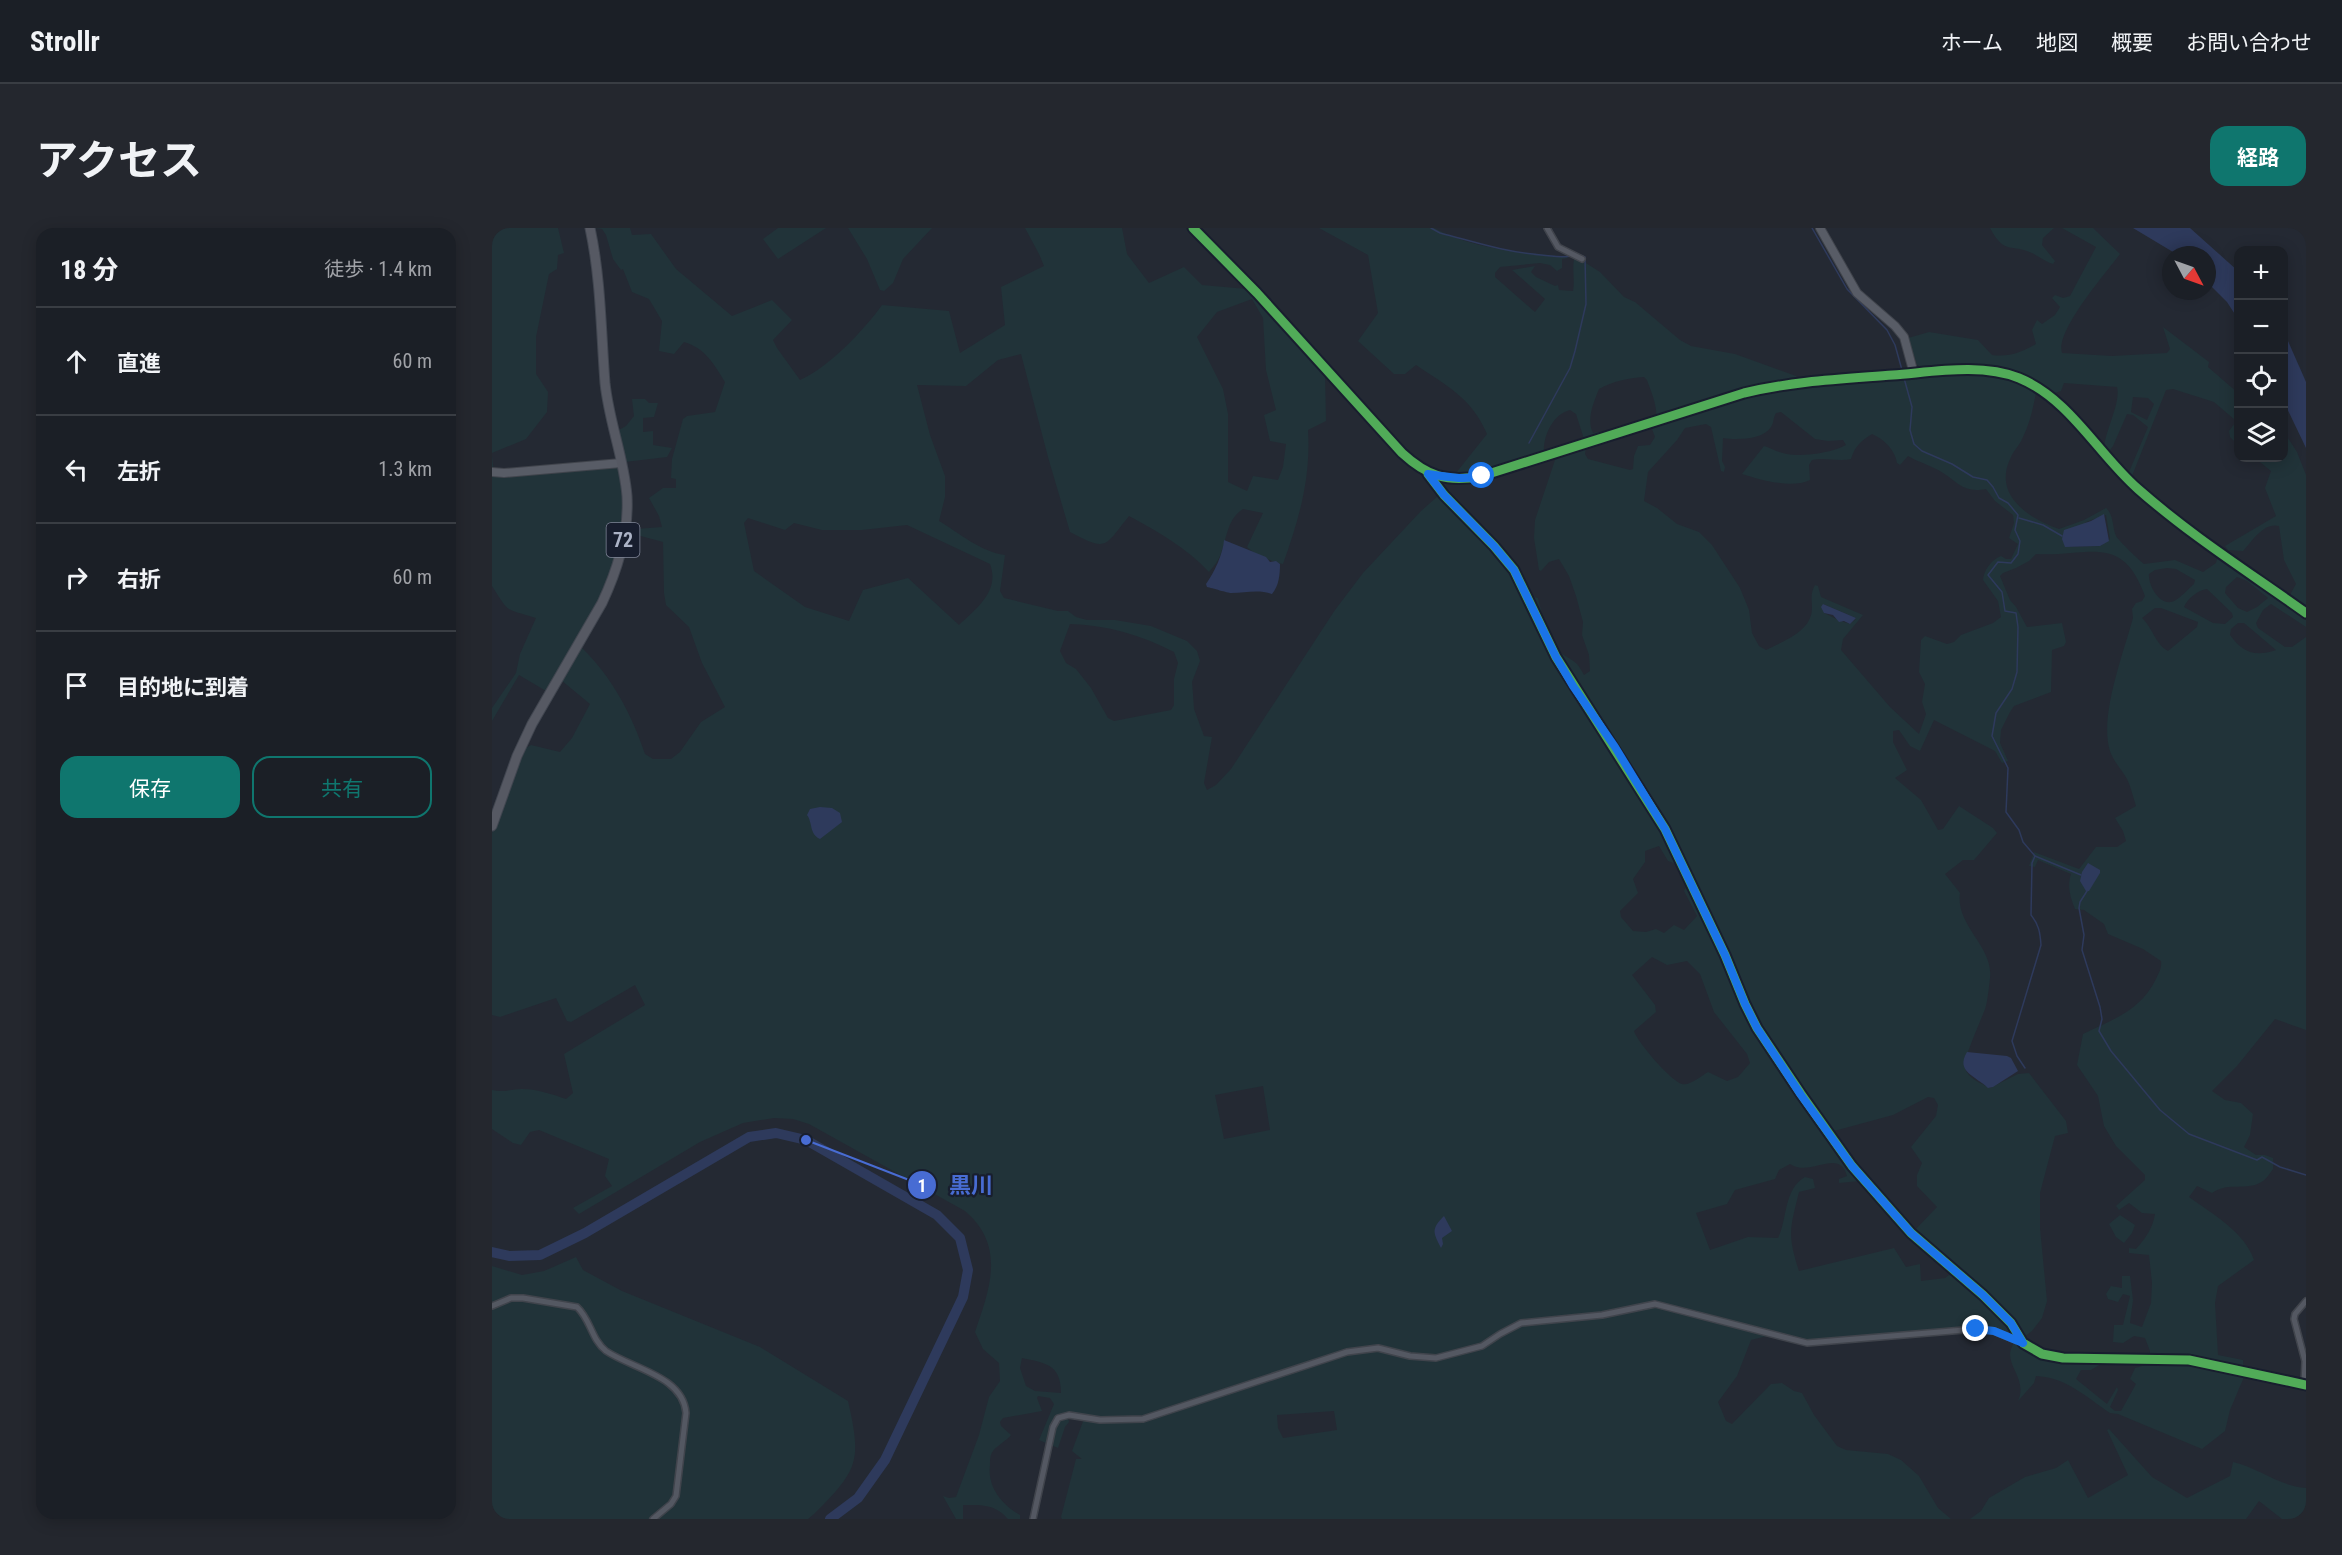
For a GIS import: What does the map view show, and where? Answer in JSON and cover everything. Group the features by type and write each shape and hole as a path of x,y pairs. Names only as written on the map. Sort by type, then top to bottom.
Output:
{"main road":[{"name":"72","path":"492,826 517,756 532,724 594,619 609,587 623,539 627,496 605,386 598,279 590,228"}],"street":[{"path":"1193,228 1257,293 1402,453 1428,474 1444,495 1514,570 1567,676 1665,829 1711,924 1757,1028 1801,1095 1852,1166 1911,1233 1983,1295 2011,1323 2023,1343"},
{"path":"1547,228 1558,247 1582,259"},
{"path":"1820,228 1857,293 1895,326 1904,337 1914,374"},
{"path":"1428,474 1453,478 1482,476 1744,393 1771,387 1801,382 1914,374 1985,371 2003,373 2041,390 2060,405 2122,474 2154,504 2306,613"},
{"path":"492,472 504,473 621,463"},
{"path":"492,1306 511,1298 577,1306 597,1344 677,1389 685,1404 686,1413 679,1487 671,1504 653,1519"},
{"path":"1033,1519 1053,1427 1058,1418 1069,1415 1100,1420 1143,1419 1347,1352 1378,1348 1410,1356 1436,1358 1482,1346 1521,1323 1602,1315 1655,1304 1807,1343 1976,1329 1994,1331 2051,1357 2189,1360 2305,1385 2305,1361 2294,1319 2295,1314 2306,1301"}],"shaded area":[{"path":"492,228 558,228 564,253 558,255 557,269 549,274 536,337 536,374 548,392 547,412 526,439 492,453"},
{"path":"595,228 630,228 632,235 651,234 676,269 732,316 772,300 792,320 773,340 800,380 811,375 833,358 866,325 882,305 949,311 960,353 1005,325 1001,287 1044,266 1025,228 1122,228 1127,254 1149,283 1184,267 1202,285 1247,289 1325,373 1326,421 1308,430 1306,482 1283,564 1259,556 1247,547 1263,513 1243,509 1233,519 1221,554 1209,572 1161,534 1129,516 1115,534 1104,543 1092,542 1070,532 1021,354 998,360 966,386 917,385 930,435 945,476 945,497 939,521 979,546 1005,555 1000,591 1004,598 1058,611 1068,611 1076,617 1087,620 1115,620 1151,626 1187,641 1197,651 1200,661 1192,682 1194,709 1204,736 1212,737 1204,783 1207,790 1216,785 1231,769 1335,610 1363,573 1438,496 1445,501 1459,505 1505,553 1519,571 1530,596 1538,598 1546,627 1556,648 1576,663 1584,675 1590,671 1589,655 1582,635 1583,622 1569,576 1559,559 1549,562 1541,571 1539,570 1534,538 1535,520 1555,460 1586,448 1585,454 1588,459 1630,470 1633,469 1638,446 1650,445 1655,437 1652,429 1656,411 1647,380 1644,377 1626,379 1599,389 1590,422 1593,433 1619,428 1584,439 1576,414 1570,410 1559,416 1550,426 1545,439 1544,452 1475,475 1456,473 1487,434 1481,421 1458,394 1416,365 1405,374 1394,374 1358,341 1378,313 1368,255 1319,228 1434,228 1482,246 1567,257 1562,259 1562,268 1557,271 1550,265 1540,263 1500,267 1495,273 1495,277 1535,312 1545,299 1512,270 1535,266 1531,272 1536,277 1555,286 1558,285 1559,290 1573,291 1574,259 1578,258 1600,272 1624,297 1635,302 1680,340 1691,346 1735,354 1796,376 1805,383 1929,376 1929,370 1917,365 1908,338 1929,332 1978,340 1992,355 2010,355 2036,344 2032,330 2037,320 2042,324 2055,315 2060,307 2052,298 2055,295 2063,298 2070,296 2096,247 2062,228 2093,228 2120,254 2074,317 2062,343 2062,353 2112,356 2167,353 2170,349 2163,327 2209,362 2208,367 2234,390 2234,419 2214,402 2173,389 2166,390 2132,476 2129,472 2148,427 2133,415 2127,414 2113,446 2110,450 2104,447 2117,400 2117,387 2064,383 2061,391 2055,393 2040,387 2036,393 2025,432 2006,471 2006,483 2010,494 2025,511 2059,529 2084,520 2106,508 2116,536 2144,564 2175,560 2203,572 2216,563 2217,559 2221,560 2306,620 2306,627 2271,604 2263,610 2256,623 2258,628 2285,647 2292,647 2306,637 2306,1030 2275,1019 2237,1066 2212,1091 2225,1100 2241,1103 2253,1114 2250,1135 2244,1147 2256,1155 2273,1158 2273,1169 2264,1180 2251,1186 2218,1189 2212,1193 2197,1186 2189,1197 2235,1232 2250,1250 2254,1260 2218,1286 2215,1303 2218,1355 2243,1360 2244,1377 2230,1410 2225,1431 2202,1449 2118,1414 2110,1413 2075,1389 2047,1377 2036,1376 2034,1383 2018,1401 2020,1385 2010,1357 2014,1343 2037,1355 2102,1361 2091,1370 2081,1370 2076,1379 2107,1404 2117,1387 2118,1390 2110,1407 2115,1411 2121,1411 2136,1384 2130,1379 2135,1368 2149,1364 2150,1351 2145,1338 2134,1336 2123,1343 2113,1342 2114,1325 2123,1325 2130,1296 2123,1294 2118,1302 2108,1299 2106,1294 2111,1286 2122,1288 2122,1276 2130,1276 2133,1300 2130,1323 2142,1327 2151,1303 2152,1283 2149,1255 2129,1253 2129,1248 2136,1249 2150,1229 2155,1214 2142,1213 2129,1203 2119,1210 2116,1206 2145,1180 2145,1175 2116,1146 2104,1126 2098,1096 2077,1065 2083,1034 2134,1007 2150,990 2161,968 2161,961 2143,949 2108,934 2104,924 2084,910 2075,909 2070,892 2071,874 2038,860 2035,867 2029,866 2034,852 2079,869 2096,847 2117,847 2126,841 2115,818 2136,806 2127,779 2110,751 2107,737 2108,721 2114,685 2133,618 2132,609 2145,596 2136,576 2126,563 2114,555 2102,552 2036,554 2029,561 2000,576 2010,600 2027,627 2062,623 2066,642 2064,646 2052,650 2051,692 2014,706 2001,730 2000,743 2008,761 2002,763 1995,751 1934,720 1920,751 1910,746 1899,730 1893,731 1893,742 1907,770 1895,778 1921,800 1938,830 1943,829 1959,806 1997,833 1974,860 1963,860 1945,874 1960,893 1963,915 1990,967 1986,1006 1967,1056 1965,1068 1975,1080 1990,1088 2018,1074 2029,1073 2066,1121 2068,1133 2055,1136 2040,1193 2040,1228 2047,1301 2042,1318 2024,1337 2012,1337 1986,1327 1805,1341 1767,1336 1751,1340 1737,1376 1718,1402 1726,1421 1732,1424 1771,1384 1782,1383 1802,1393 1814,1415 1837,1446 1846,1450 1888,1454 1901,1460 1919,1476 1938,1508 1951,1519 1062,1519 1076,1459 1082,1459 1072,1451 1085,1416 1067,1414 1069,1422 1058,1448 1039,1440 1054,1404 1050,1398 1038,1396 1042,1411 1003,1418 1000,1422 1001,1426 1011,1435 993,1451 990,1458 993,1488 1007,1506 1020,1515 1020,1519 1008,1519 998,1510 988,1506 963,1505 963,1519 956,1519 943,1496 956,1497 979,1435 989,1397 1000,1381 999,1363 983,1349 975,1332 989,1284 990,1253 986,1238 978,1224 965,1211 809,1124 793,1119 774,1118 743,1123 700,1142 579,1214 573,1208 612,1186 605,1176 609,1159 539,1130 530,1132 521,1145 513,1143 492,1129 492,1090 533,1090 566,1099 573,1093 564,1054 645,1005 635,985 571,1022 567,1021 556,998 500,1017 492,1015 492,833 510,779 524,749 531,745 560,752 572,738 590,704 561,680 582,648 612,684 634,725 645,754 653,759 671,759 680,752 701,722 725,707 702,663 689,627 666,605 663,542 635,533 636,529 662,527 649,498 663,488 676,488 676,479 671,478 672,459 683,419 687,416 715,412 725,382 717,369 698,348 684,342 674,354 659,351 662,321 649,299 632,292 623,269 621,270 613,259 602,229","holes":["1252,299 1263,318 1266,370 1276,410 1264,415 1270,441 1286,444 1283,467 1278,480 1253,476 1247,491 1228,482 1228,414 1223,389 1197,337 1217,312","2133,397 2148,398 2154,404 2147,420 2131,412","1781,412 1815,439 1843,440 1846,445 1809,455 1794,455 1764,446 1742,474 1776,483 1803,483 1810,480 1809,465 1812,460 1851,459 1859,444 1872,434 1888,446 1900,465 1908,456 1939,471 1967,489 1986,489 1995,501 2013,515 2014,523 2009,538 2018,544 2011,559 2001,556 1991,563 1983,580 1998,601 2001,617 1993,623 1961,635 1954,642 1947,644 1925,636 1921,640 1919,672 1925,684 1922,702 1926,714 1919,734 1890,707 1841,650 1843,639 1863,615 1821,597 1818,586 1815,585 1812,594 1812,609 1807,624 1795,635 1766,650 1759,646 1752,633 1749,610 1740,588 1712,545 1699,532 1677,524 1644,501 1648,472 1685,428 1706,424 1711,427 1721,471 1724,472 1723,438 1756,437 1771,427 1776,413","2106,515 2110,539 2100,546 2068,547 2086,522","748,518 785,530 794,523 822,530 862,530 907,525 990,564 992,583 985,598 959,625 908,578 863,590 849,621 805,607 754,571 744,523","2176,569 2195,580 2194,584 2177,599 2166,602 2158,597 2152,588 2149,574 2155,570","2237,577 2247,581 2268,598 2247,612 2238,608 2225,593 2226,587","2207,589 2232,613 2233,617 2225,624 2213,623 2184,607 2197,593","1823,604 1856,618 1850,624 1824,613","2155,608 2161,608 2198,622 2197,627 2168,651 2160,644 2142,618","2238,623 2244,623 2276,650 2262,653 2250,652 2240,646 2230,635 2231,629","1070,624 1097,626 1149,641 1174,652 1178,663 1174,679 1174,705 1171,710 1114,721 1108,718 1091,688 1076,669 1066,663 1060,651","1659,846 1668,861 1679,865 1688,882 1684,891 1697,916 1684,930 1674,925 1664,933 1656,929 1646,932 1633,931 1621,917 1620,911 1638,893 1633,879 1645,862 1645,851","1652,957 1667,965 1687,961 1700,974 1714,1012 1747,1054 1750,1063 1738,1077 1727,1081 1708,1072 1688,1084 1677,1082 1655,1061 1634,1031 1656,1012 1655,1005 1632,975","1263,1086 1270,1130 1224,1139 1215,1095","1928,1097 1934,1098 1938,1105 1936,1116 1911,1147 1922,1163 1917,1175 1917,1186 1937,1207 1914,1231 1952,1273 1945,1278 1921,1281 1920,1264 1906,1267 1894,1248 1799,1271 1791,1240 1794,1215 1799,1192 1815,1188 1813,1179 1805,1177 1793,1189 1789,1197 1778,1238 1748,1237 1710,1250 1696,1213 1727,1204 1735,1190 1775,1179 1779,1170 1790,1164 1807,1168 1831,1163 1838,1164 1847,1176 1839,1179 1839,1183 1860,1181 1827,1136 1834,1131 1893,1115","1022,1358 1044,1364 1055,1370 1058,1376 1061,1393 1035,1391 1026,1386 1020,1368","1334,1411 1337,1430 1283,1438 1278,1428 1277,1415"]},
{"path":"778,228 826,228 778,259 763,239"},
{"path":"848,228 932,228 903,259 893,283 884,291 880,290 867,259"},
{"path":"1990,228 2054,228 2043,238 2042,245 2055,261 2053,264 2025,250 2004,246"},
{"path":"632,399 645,399 649,403 658,403 654,417 643,418 643,432 653,431 653,445 672,448 667,457 625,462 617,431 626,426 634,416"},
{"path":"2234,424 2234,441 2230,437 2229,431"},
{"path":"2288,438 2297,452 2306,475 2306,610 2291,597 2296,584 2284,560 2279,526 2274,525 2264,529 2243,551 2228,550 2225,546 2276,516 2265,488 2271,471 2260,462 2288,462"},
{"path":"492,456 494,473 618,466 624,507 620,545 611,579 546,691 519,675 492,721 492,708 516,673 520,654 536,618 509,609 492,586"},
{"path":"2120,1215 2135,1225 2124,1243 2116,1237 2109,1224"},
{"path":"576,1257 583,1270 622,1291 760,1347 848,1401 855,1438 853,1464 840,1486 814,1514 808,1519 492,1519 492,1266 522,1275 544,1271"},
{"path":"2109,1429 2152,1477 2187,1498 2230,1476 2233,1462 2287,1484 2306,1488 2306,1519 2282,1519 2259,1501 2246,1519 1970,1519 1981,1511 1989,1498 2025,1477 2056,1468 2068,1460 2088,1498 2128,1475 2107,1430"}],"water":[{"path":"2133,228 2190,228 2210,246 2163,246"},
{"path":"2216,251 2234,267 2234,313 2216,291"},
{"path":"2288,341 2306,382 2306,448 2288,410"},
{"path":"2104,514 2109,541 2100,546 2065,547 2062,539 2064,530"},
{"path":"1224,540 1266,557 1270,562 1276,561 1280,564 1278,584 1272,594 1256,591 1231,593 1207,587 1206,584 1220,557"},
{"path":"1823,604 1856,618 1850,624 1844,621 1839,622 1833,615 1824,613 1821,607"},
{"path":"832,808 840,813 842,822 820,839 814,834 807,815 810,809"},
{"path":"2088,863 2100,870 2100,873 2089,891 2086,891 2080,881 2082,872"},
{"path":"1967,1052 2007,1056 2011,1058 2018,1071 1988,1088 1965,1069 1964,1059"},
{"path":"1444,1216 1452,1231 1442,1238 1441,1248 1435,1228"}],"waterway":[{"path":"1431,228 1440,233 1515,252 1556,257 1573,256"},
{"path":"1812,228 1847,289 1887,330 1895,345 1902,370"},
{"path":"1529,443 1570,368 1586,304 1585,257 1573,252"},
{"path":"1904,378 1912,407 1910,430 1914,444 1922,451 1952,464 1973,477 1987,480 1999,498 2008,503 2018,515 2015,530 2020,541 2018,554 2011,563 1998,562 1988,575 2002,592 2005,611 2016,613 2018,627 2017,672 2012,689 1996,713 1992,736 2008,768 2006,812 2019,830 2023,842 2035,856 2032,863 2031,915 2039,929 2041,945 2012,1041 2017,1056 2025,1068"},
{"path":"2019,518 2043,525 2062,536"},
{"path":"2035,856 2081,875"},
{"path":"2087,891 2079,908 2084,935 2082,950 2100,1007 2102,1019 2099,1031 2111,1051 2160,1110 2189,1134 2257,1160 2262,1157 2280,1167 2306,1175"},
{"path":"492,1252 509,1256 540,1255 585,1233 749,1137 776,1133 806,1140 937,1215 960,1238 968,1270 963,1297 885,1460 858,1498 830,1519"}],"cycle path":[{"path":"1193,228 1257,293 1402,453 1420,467 1438,476 1458,479 1482,476 1763,389 1818,381 1940,371 1973,370 2004,373 2037,387 2053,399 2083,428 2123,475 2158,506 2199,538 2306,613"},
{"path":"1428,474 1444,495 1514,570 1556,657 1665,829 1757,1028 1852,1166 1911,1233 1983,1295 2011,1323 2023,1343 2042,1354 2063,1358 2189,1360 2306,1385"}],"place":[{"name":"黒川","path":"806,1140"}],"route":[{"path":"1482,476 1453,478 1428,474 1444,495 1506,558 1514,570 1556,657 1665,829 1757,1028 1801,1095 1852,1166 1911,1233 1983,1295 2011,1323 2023,1343 1994,1331 1976,1329"}]}
